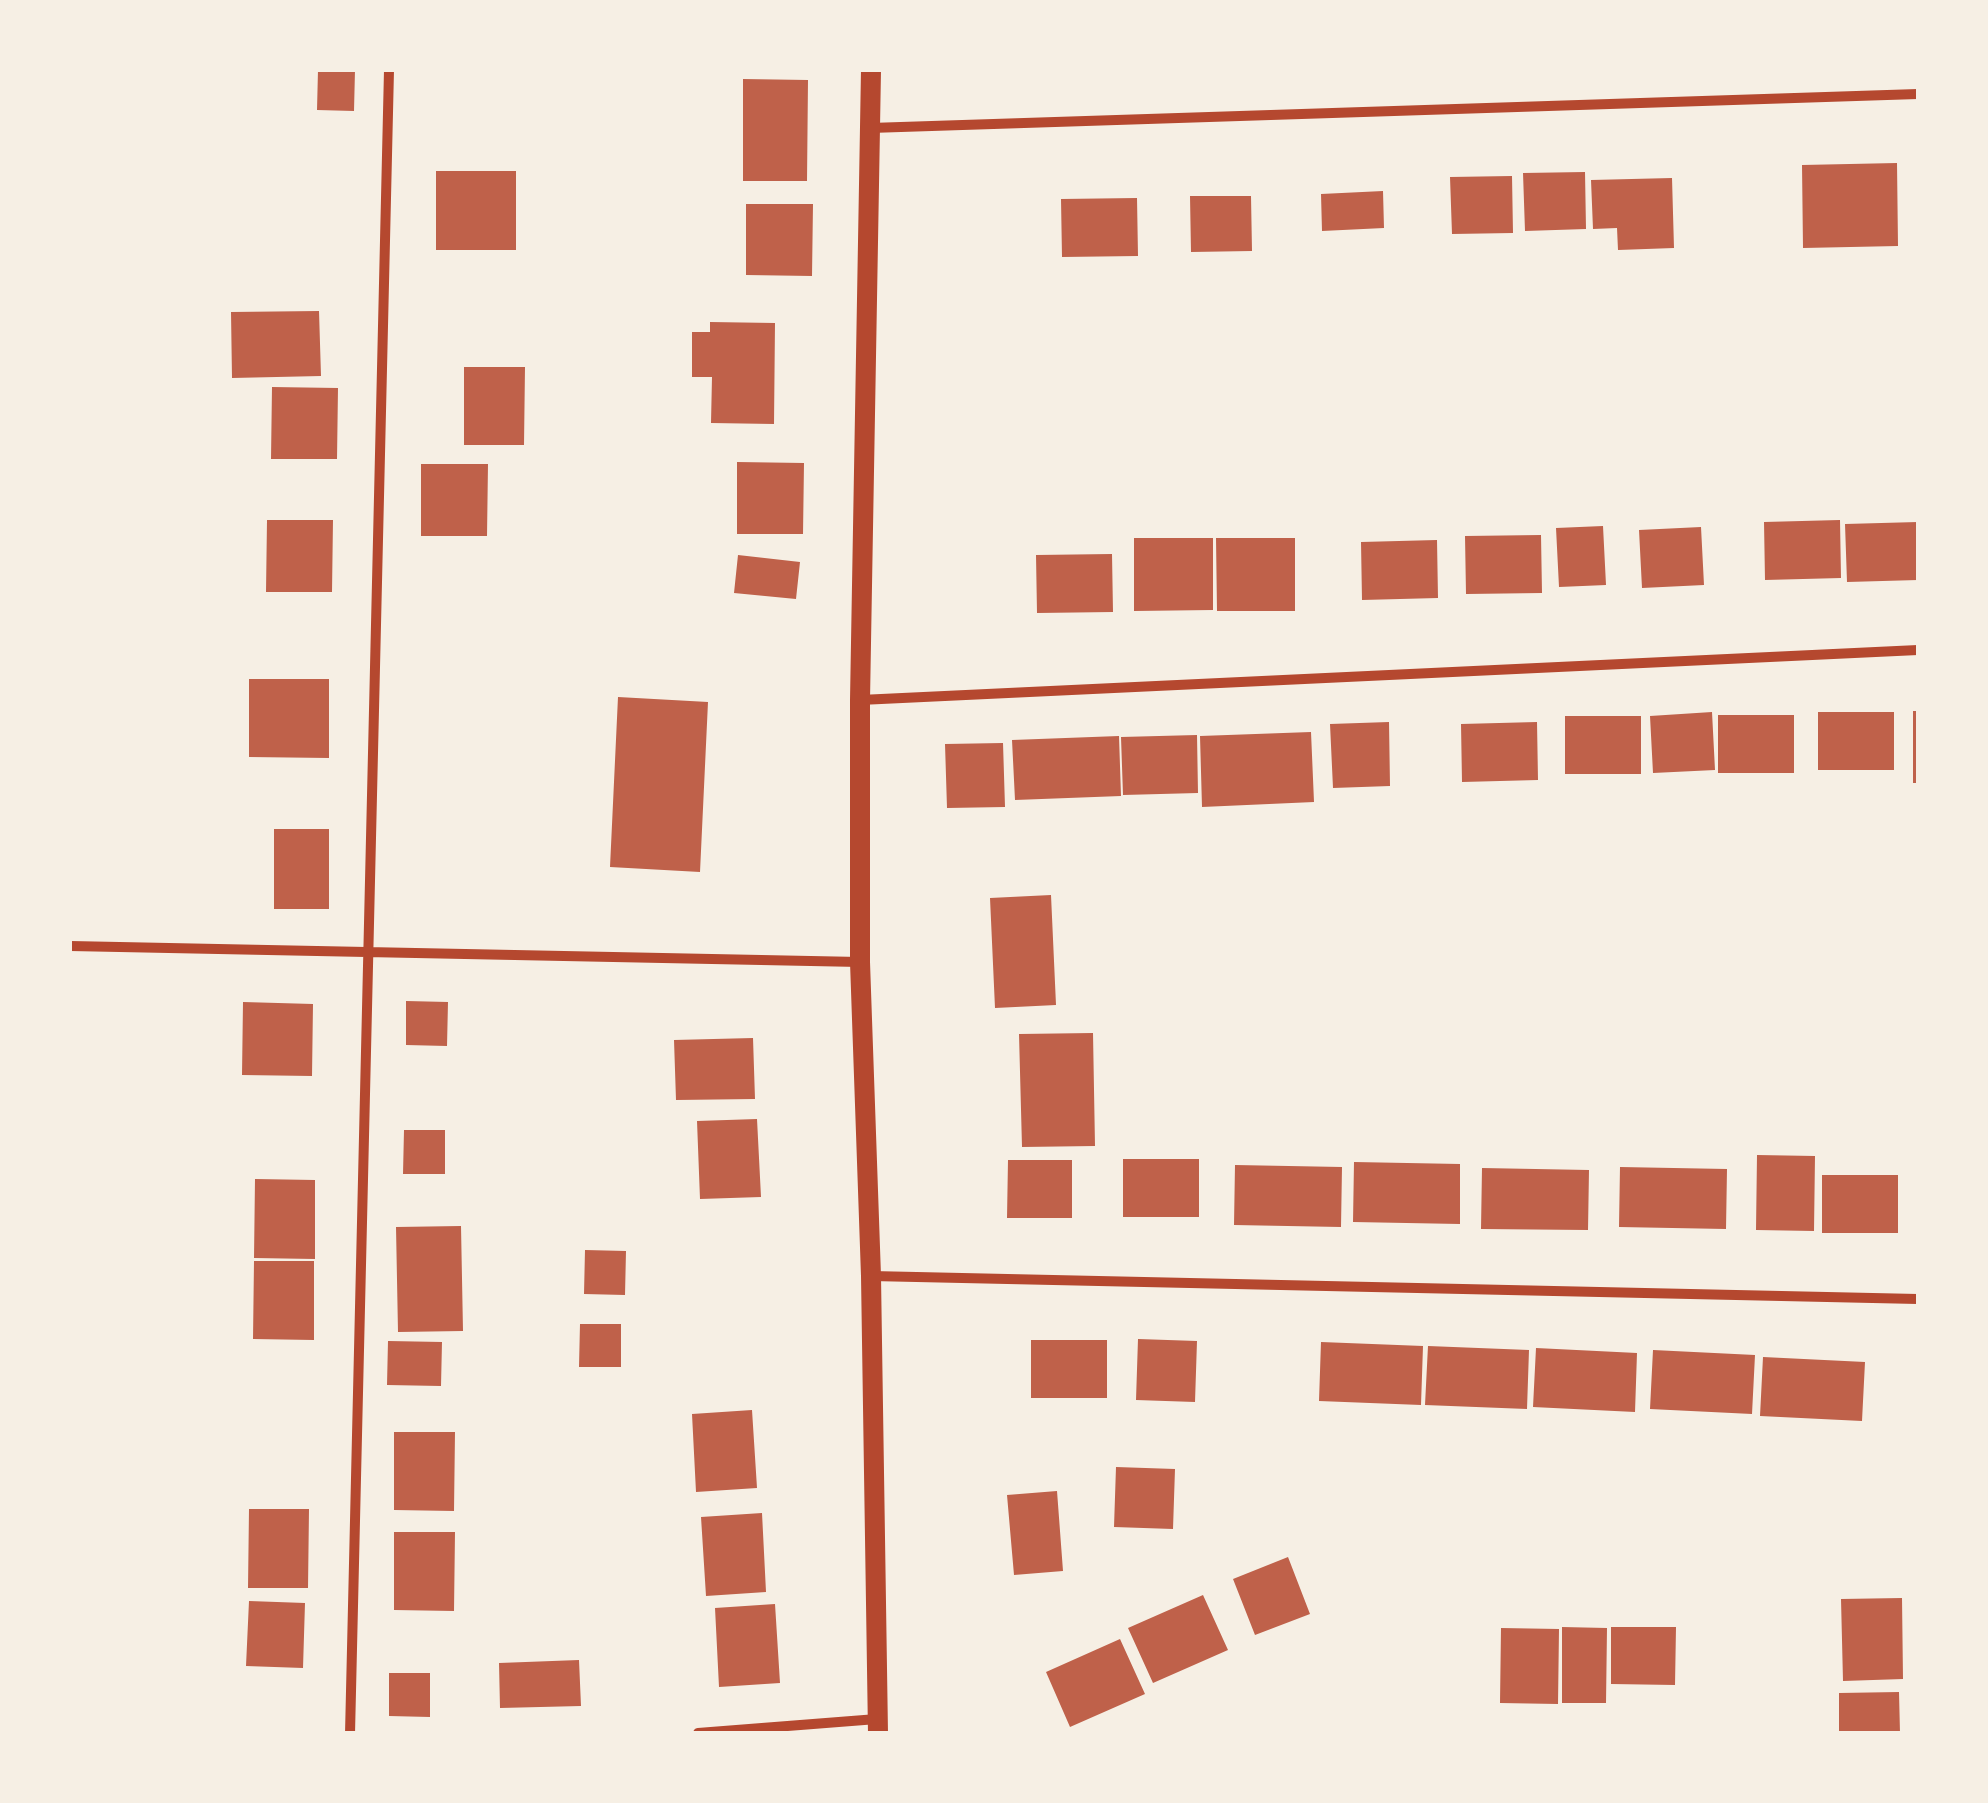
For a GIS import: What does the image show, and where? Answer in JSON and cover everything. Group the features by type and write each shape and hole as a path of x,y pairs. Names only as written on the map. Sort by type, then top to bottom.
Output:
{"main road":[{"path":"872,70 860,700 860,962 871,1276 878,1726"}],"street":[{"path":"350,1733 389,70"},
{"path":"869,128 1918,94"},
{"path":"860,700 1918,650"},
{"path":"70,946 860,962"},
{"path":"871,1276 1918,1299 1918,1312"},
{"path":"698,1733 878,1726"}],"building":[{"path":"318,70 355,70 354,111 317,110"},
{"path":"743,79 808,80 807,181 743,181"},
{"path":"1897,163 1898,246 1803,248 1802,165"},
{"path":"436,171 516,171 516,250 436,250"},
{"path":"1585,172 1586,229 1525,231 1523,173"},
{"path":"1512,176 1513,233 1452,234 1450,177"},
{"path":"1672,178 1674,248 1618,250 1617,228 1593,229 1591,180"},
{"path":"1383,191 1384,228 1322,231 1321,194"},
{"path":"1190,196 1251,196 1252,251 1191,252"},
{"path":"1137,198 1138,256 1062,257 1061,199"},
{"path":"746,204 813,204 812,276 746,275"},
{"path":"319,311 321,376 232,378 231,312"},
{"path":"710,322 775,323 774,424 711,423 712,377 692,377 692,332 710,332"},
{"path":"464,367 525,367 524,445 464,445"},
{"path":"272,387 338,388 337,459 271,459"},
{"path":"737,462 804,463 803,534 737,534"},
{"path":"421,464 488,464 487,536 421,536"},
{"path":"267,520 333,520 332,592 266,592"},
{"path":"1840,520 1841,578 1765,580 1764,522"},
{"path":"1918,522 1918,580 1847,582 1845,524"},
{"path":"1603,526 1606,585 1559,587 1556,528"},
{"path":"1701,527 1704,585 1642,588 1639,530"},
{"path":"1541,535 1542,593 1466,594 1465,536"},
{"path":"1134,538 1213,538 1213,610 1134,611"},
{"path":"1216,538 1295,538 1295,611 1217,611"},
{"path":"1437,540 1438,598 1362,600 1361,542"},
{"path":"1112,554 1113,612 1037,613 1036,555"},
{"path":"738,555 800,562 796,599 734,593"},
{"path":"249,679 329,679 329,758 249,757"},
{"path":"618,697 708,702 700,872 610,867"},
{"path":"1913,711 1918,711 1918,783 1913,783"},
{"path":"1712,712 1715,770 1653,773 1650,716"},
{"path":"1818,712 1894,712 1894,770 1818,770"},
{"path":"1718,715 1794,715 1794,773 1718,773"},
{"path":"1565,716 1641,716 1641,774 1565,774"},
{"path":"1389,722 1390,786 1333,788 1330,724"},
{"path":"1537,722 1538,780 1462,782 1461,724"},
{"path":"1311,732 1314,802 1202,807 1200,736"},
{"path":"1197,735 1198,793 1123,795 1121,737"},
{"path":"1119,736 1121,796 1015,800 1012,740"},
{"path":"1003,743 1005,807 947,808 945,744"},
{"path":"274,829 329,829 329,909 274,909"},
{"path":"1051,895 1056,1005 995,1008 990,898"},
{"path":"406,1001 448,1002 447,1046 406,1045"},
{"path":"243,1002 313,1004 312,1076 242,1075"},
{"path":"1093,1033 1095,1146 1022,1147 1019,1034"},
{"path":"753,1038 755,1099 676,1100 674,1040"},
{"path":"757,1119 761,1197 700,1199 697,1121"},
{"path":"404,1130 445,1130 445,1174 403,1174"},
{"path":"1757,1155 1815,1156 1814,1231 1756,1230"},
{"path":"1123,1159 1199,1159 1199,1217 1123,1217"},
{"path":"1008,1160 1072,1160 1072,1218 1007,1218"},
{"path":"1354,1162 1460,1164 1460,1224 1353,1222"},
{"path":"1235,1165 1342,1167 1341,1227 1234,1225"},
{"path":"1620,1167 1727,1169 1726,1229 1619,1227"},
{"path":"1482,1168 1589,1170 1588,1230 1481,1229"},
{"path":"1822,1175 1898,1175 1898,1233 1822,1233"},
{"path":"255,1179 315,1180 315,1259 254,1258"},
{"path":"461,1226 463,1331 398,1332 396,1227"},
{"path":"585,1250 626,1251 625,1295 584,1294"},
{"path":"254,1261 314,1261 314,1340 253,1339"},
{"path":"580,1324 621,1324 621,1367 579,1367"},
{"path":"1138,1339 1197,1341 1195,1402 1136,1400"},
{"path":"1031,1340 1107,1340 1107,1398 1031,1398"},
{"path":"388,1341 442,1342 441,1386 387,1385"},
{"path":"1321,1342 1423,1346 1421,1405 1319,1401"},
{"path":"1428,1346 1529,1350 1527,1409 1425,1405"},
{"path":"1536,1348 1637,1353 1635,1412 1533,1407"},
{"path":"1653,1350 1755,1355 1752,1414 1650,1409"},
{"path":"1763,1357 1865,1362 1862,1421 1760,1416"},
{"path":"752,1410 757,1488 696,1492 692,1414"},
{"path":"394,1432 455,1432 454,1511 394,1510"},
{"path":"1116,1467 1175,1469 1173,1529 1114,1527"},
{"path":"1057,1491 1063,1571 1014,1575 1007,1495"},
{"path":"249,1509 309,1509 308,1588 248,1588"},
{"path":"762,1513 766,1592 706,1596 701,1517"},
{"path":"394,1532 455,1532 454,1611 394,1610"},
{"path":"1288,1557 1310,1614 1255,1635 1233,1579"},
{"path":"1203,1595 1228,1650 1153,1683 1128,1628"},
{"path":"1902,1598 1903,1679 1843,1681 1841,1599"},
{"path":"249,1601 305,1603 303,1668 246,1666"},
{"path":"775,1604 780,1683 719,1687 715,1608"},
{"path":"1562,1627 1607,1628 1606,1703 1562,1703"},
{"path":"1611,1627 1676,1627 1675,1685 1611,1684"},
{"path":"1501,1628 1559,1629 1558,1704 1500,1703"},
{"path":"1120,1639 1145,1694 1070,1727 1046,1672"},
{"path":"579,1660 581,1706 500,1708 499,1663"},
{"path":"389,1673 430,1673 430,1717 389,1716"},
{"path":"1899,1692 1900,1733 1839,1733 1839,1693"}]}
